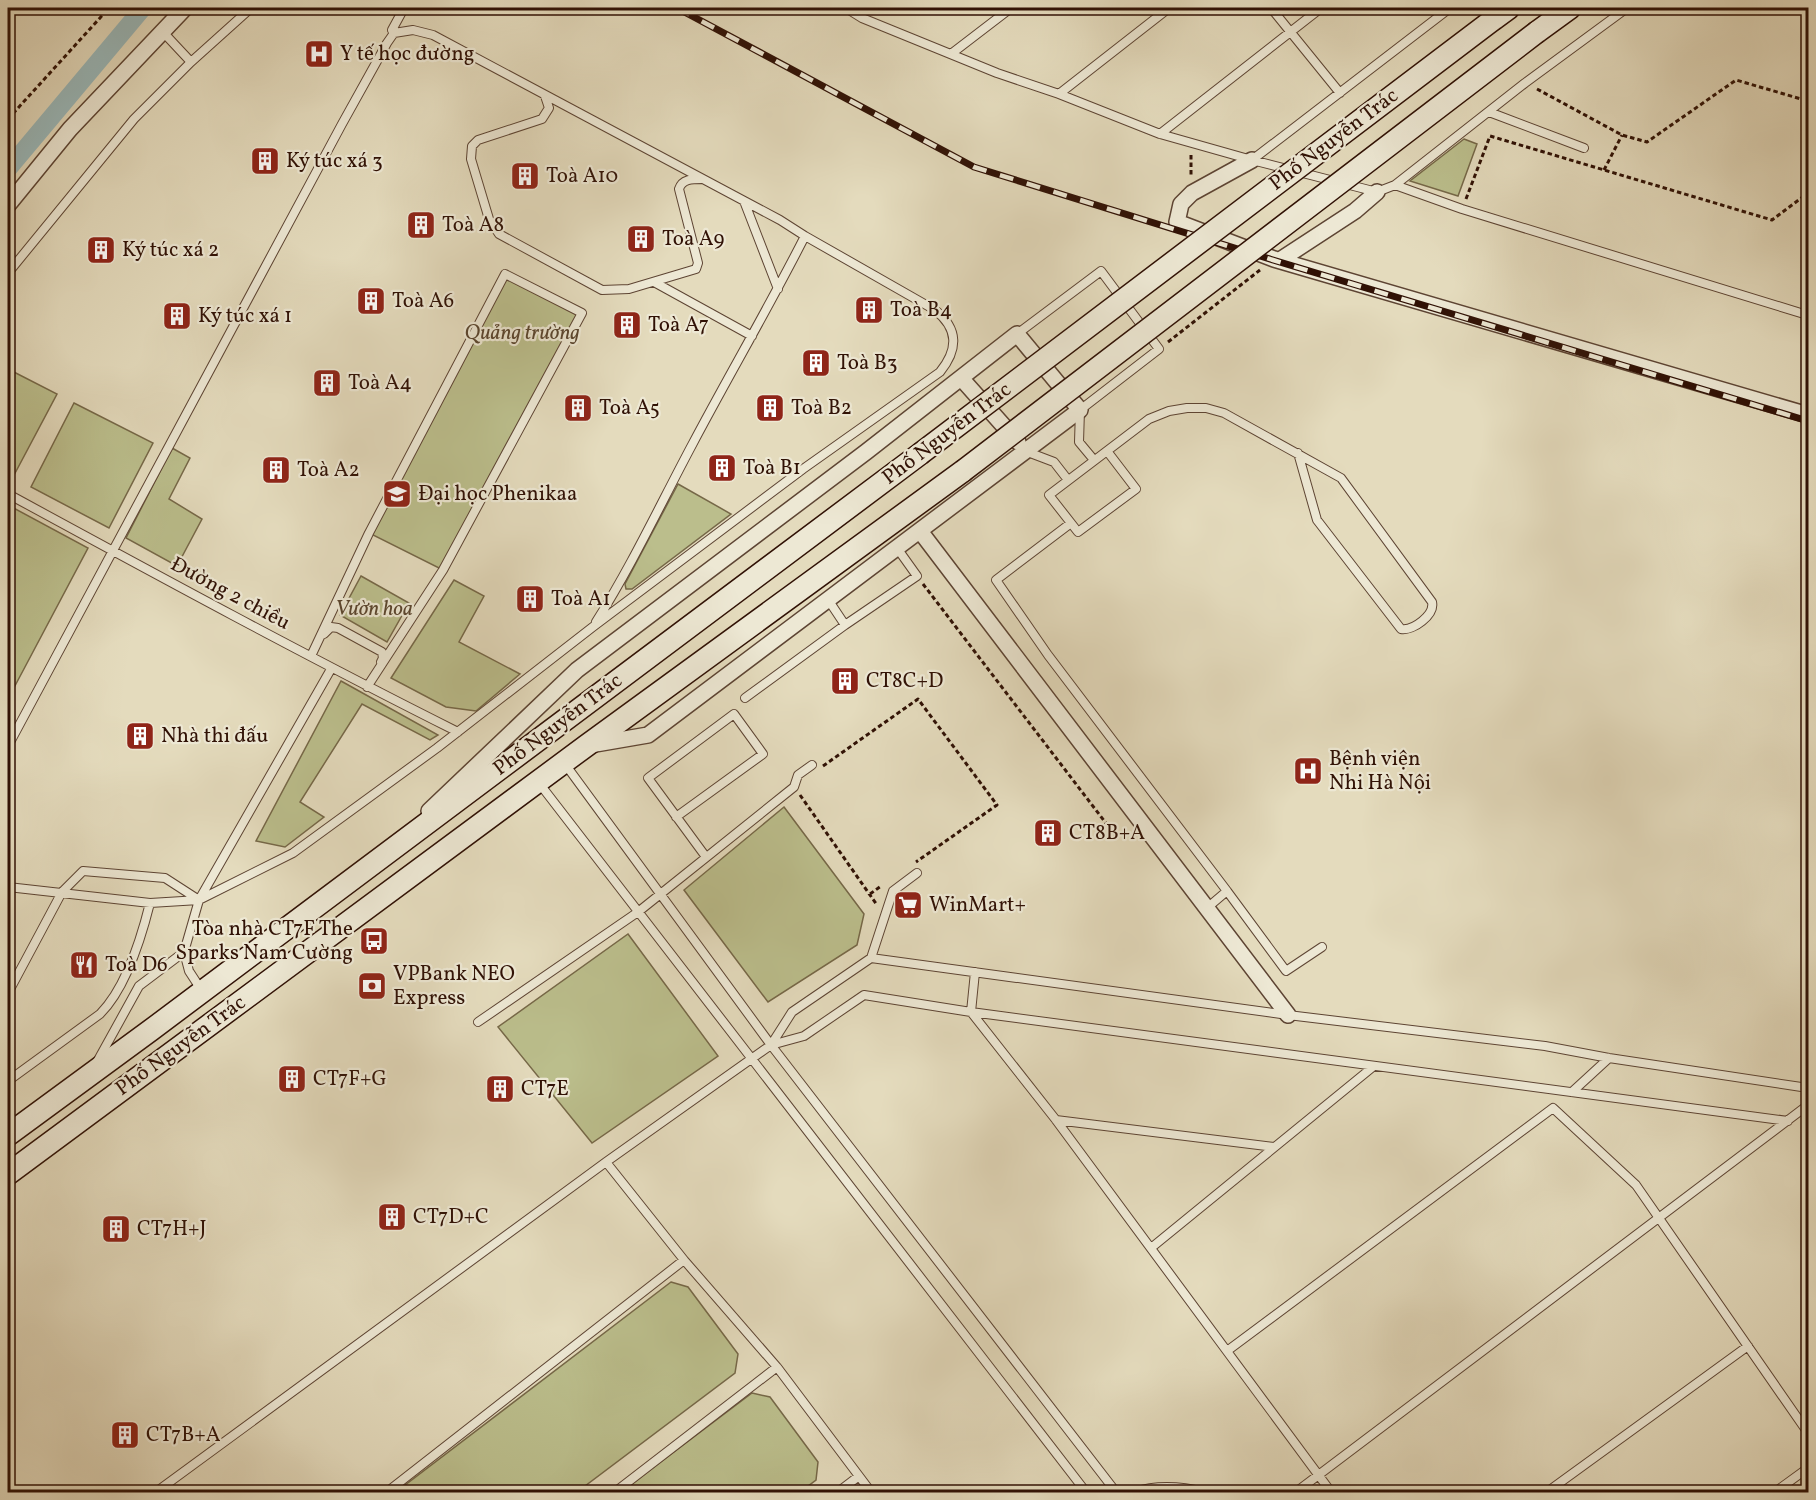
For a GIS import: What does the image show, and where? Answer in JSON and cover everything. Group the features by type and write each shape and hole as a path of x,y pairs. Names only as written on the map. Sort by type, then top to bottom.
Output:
{"main road":[{"name":"Phố Nguyễn Trác","path":"8,1174 564,762 963,471 1570,8"},
{"name":"Phố Nguyễn Trác","path":"8,1135 920,454 1502,13"},
{"path":"202,992 221,1017"}],"street":[{"path":"8,205 70,129 185,8"},
{"path":"1252,160 1192,192 1181,204 1177,222 1273,263 1809,415"},
{"path":"1273,263 1355,211 1377,192"},
{"path":"1017,334 1080,410"},
{"name":"Phố Nguyễn Trác","path":"382,857 577,670 866,452 1017,334"},
{"path":"961,378 1025,452"},
{"name":"Phố Nguyễn Trác","path":"586,746 648,735 1080,410"},
{"path":"920,531 1288,1015"}],"lane":[{"path":"8,273 108,150 191,62 251,8"},
{"path":"397,32 392,30 404,8"},
{"path":"846,8 862,18 997,73 1059,94 1160,134 1377,192 1395,185 1525,83 1627,8"},
{"path":"951,54 1011,8"},
{"path":"1059,94 1169,8"},
{"path":"1271,8 1340,93"},
{"path":"1160,134 1321,8"},
{"path":"1252,160 1450,8"},
{"path":"8,746 342,123 394,33 413,30 433,35 780,220 942,316 948,322 954,340 953,348 946,365 940,372 803,469 594,626 437,748 293,853 199,900 150,903 8,887"},
{"path":"162,31 191,62"},
{"path":"545,96 549,108 542,119 478,140 472,146 471,159 493,227 503,236 602,290 618,291 693,271 697,267 698,263 679,189 684,181 704,180"},
{"path":"1489,112 1584,148"},
{"path":"1395,185 1462,209 1804,314 1809,311"},
{"path":"744,201 778,289"},
{"path":"594,626 617,589 805,236"},
{"path":"1017,334 1101,271 1159,349 1080,410 1080,442 1094,460"},
{"path":"311,656 369,533 505,274 582,313 443,570 367,687"},
{"path":"654,282 752,336"},
{"path":"1107,451 1136,489 1078,532 1049,495 1149,419 1169,411 1206,408 1224,413 1298,453 1341,477 1432,602 1431,613 1410,629 1401,629 1317,520 1298,453"},
{"path":"1025,452 1054,462 1068,480"},
{"name":"Đường 2 chiều","path":"8,494 231,616 311,656 331,669 458,732"},
{"path":"1071,523 996,580 1048,655 1286,971 1322,947"},
{"path":"746,698 845,625 917,576 897,548"},
{"path":"829,601 845,625"},
{"path":"311,656 328,629 335,627 348,633 383,655 367,687"},
{"path":"202,992 189,971 184,952 199,900 331,669"},
{"path":"676,817 763,754 734,714 648,778 676,817 706,857"},
{"path":"564,762 771,1045 1116,1492"},
{"path":"478,1022 638,912 794,786 798,775 816,767"},
{"path":"537,782 1086,1492"},
{"path":"8,993 62,892 83,871 165,878 199,900"},
{"path":"156,1492 606,1162 771,1045 792,1012 871,958 893,891 917,873"},
{"path":"1207,908 1227,891"},
{"path":"8,1082 100,1014 110,1004 121,986 145,924 150,903"},
{"path":"90,1074 139,986 184,952"},
{"path":"871,958 1288,1015 1545,1046 1809,1088"},
{"path":"975,972 971,1012 1056,1120 1331,1492"},
{"path":"771,1045 804,1036 864,995 971,1012 1788,1120"},
{"path":"1572,1092 1609,1058"},
{"path":"1151,1248 1374,1066"},
{"path":"1296,1492 1809,1104"},
{"path":"1227,1351 1553,1108 1636,1185 1809,1433"},
{"path":"1056,1120 1274,1147"},
{"path":"606,1162 684,1260 777,1367 871,1492"},
{"path":"387,1492 684,1260"},
{"path":"1547,1492 1748,1346"},
{"path":"615,1492 777,1367"},
{"path":"1775,1492 1809,1468"},
{"path":"838,1492 859,1476"},
{"path":"1134,1492 1147,1488 1176,1486 1205,1492"}],"path":[{"path":"8,119 109,8"},
{"path":"1525,83 1622,135 1647,142 1736,80 1809,101"},
{"path":"1604,170 1622,135"},
{"path":"1462,209 1490,136 1772,220 1809,194"},
{"path":"1191,143 1192,192"},
{"path":"1159,349 1273,263"},
{"path":"917,576 1115,835"},
{"path":"816,767 918,699 997,805 909,867"},
{"path":"794,786 885,917"},
{"path":"870,894 890,880"}],"green space":[{"path":"1464,139 1477,144 1458,196 1410,181"},
{"name":"Quảng trường","path":"505,274 582,313 443,570 369,533"},
{"path":"8,369 57,394 13,477 8,474"},
{"path":"74,403 153,443 109,528 31,487"},
{"path":"172,448 190,458 169,499 202,519 177,566 126,538"},
{"path":"678,484 731,514 632,589 626,589 625,584"},
{"path":"8,505 88,548 8,699"},
{"name":"Vườn hoa","path":"361,576 409,603 387,642 340,615"},
{"path":"454,580 484,596 459,642 520,674 476,711 446,707 391,678"},
{"path":"341,681 438,735 430,740 362,704 300,802 324,817 285,847 256,841"},
{"path":"784,807 864,914 857,945 768,1002 684,890"},
{"path":"628,934 718,1056 592,1143 498,1027"},
{"path":"671,1282 688,1287 738,1354 735,1373 577,1492 396,1492"},
{"path":"752,1393 770,1397 818,1462 816,1480 800,1492 621,1492"}],"waterway":[{"path":"8,169 143,8"}],"railway":[{"path":"677,8 974,167 1273,260 1808,421"}],"place":[{"name":"Y tế học đường","path":"319,54"},
{"name":"Ký túc xá 3","path":"265,161"},
{"name":"Toà A10","path":"525,176"},
{"name":"Toà A8","path":"421,225"},
{"name":"Toà A9","path":"641,239"},
{"name":"Ký túc xá 2","path":"101,250"},
{"name":"Toà A6","path":"371,301"},
{"name":"Toà B4","path":"869,310"},
{"name":"Ký túc xá 1","path":"177,316"},
{"name":"Toà A7","path":"627,325"},
{"name":"Toà B3","path":"816,363"},
{"name":"Toà A4","path":"327,383"},
{"name":"Toà A5","path":"578,408"},
{"name":"Toà B2","path":"770,408"},
{"name":"Toà B1","path":"722,468"},
{"name":"Toà A2","path":"276,470"},
{"name":"Đại học Phenikaa","path":"397,494"},
{"name":"Toà A1","path":"530,599"},
{"name":"CT8C+D","path":"845,681"},
{"name":"Nhà thi đấu","path":"140,736"},
{"name":"Bệnh viện Nhi Hà Nội","path":"1308,771"},
{"name":"CT8B+A","path":"1048,833"},
{"name":"WinMart+","path":"908,905"},
{"name":"Tòa nhà CT7F The Sparks Nam Cường","path":"374,941"},
{"name":"Toà D6","path":"84,965"},
{"name":"VPBank NEO Express","path":"372,986"},
{"name":"CT7F+G","path":"292,1079"},
{"name":"CT7E","path":"500,1089"},
{"name":"CT7D+C","path":"392,1217"},
{"name":"CT7H+J","path":"116,1229"},
{"name":"CT7B+A","path":"125,1435"}]}
